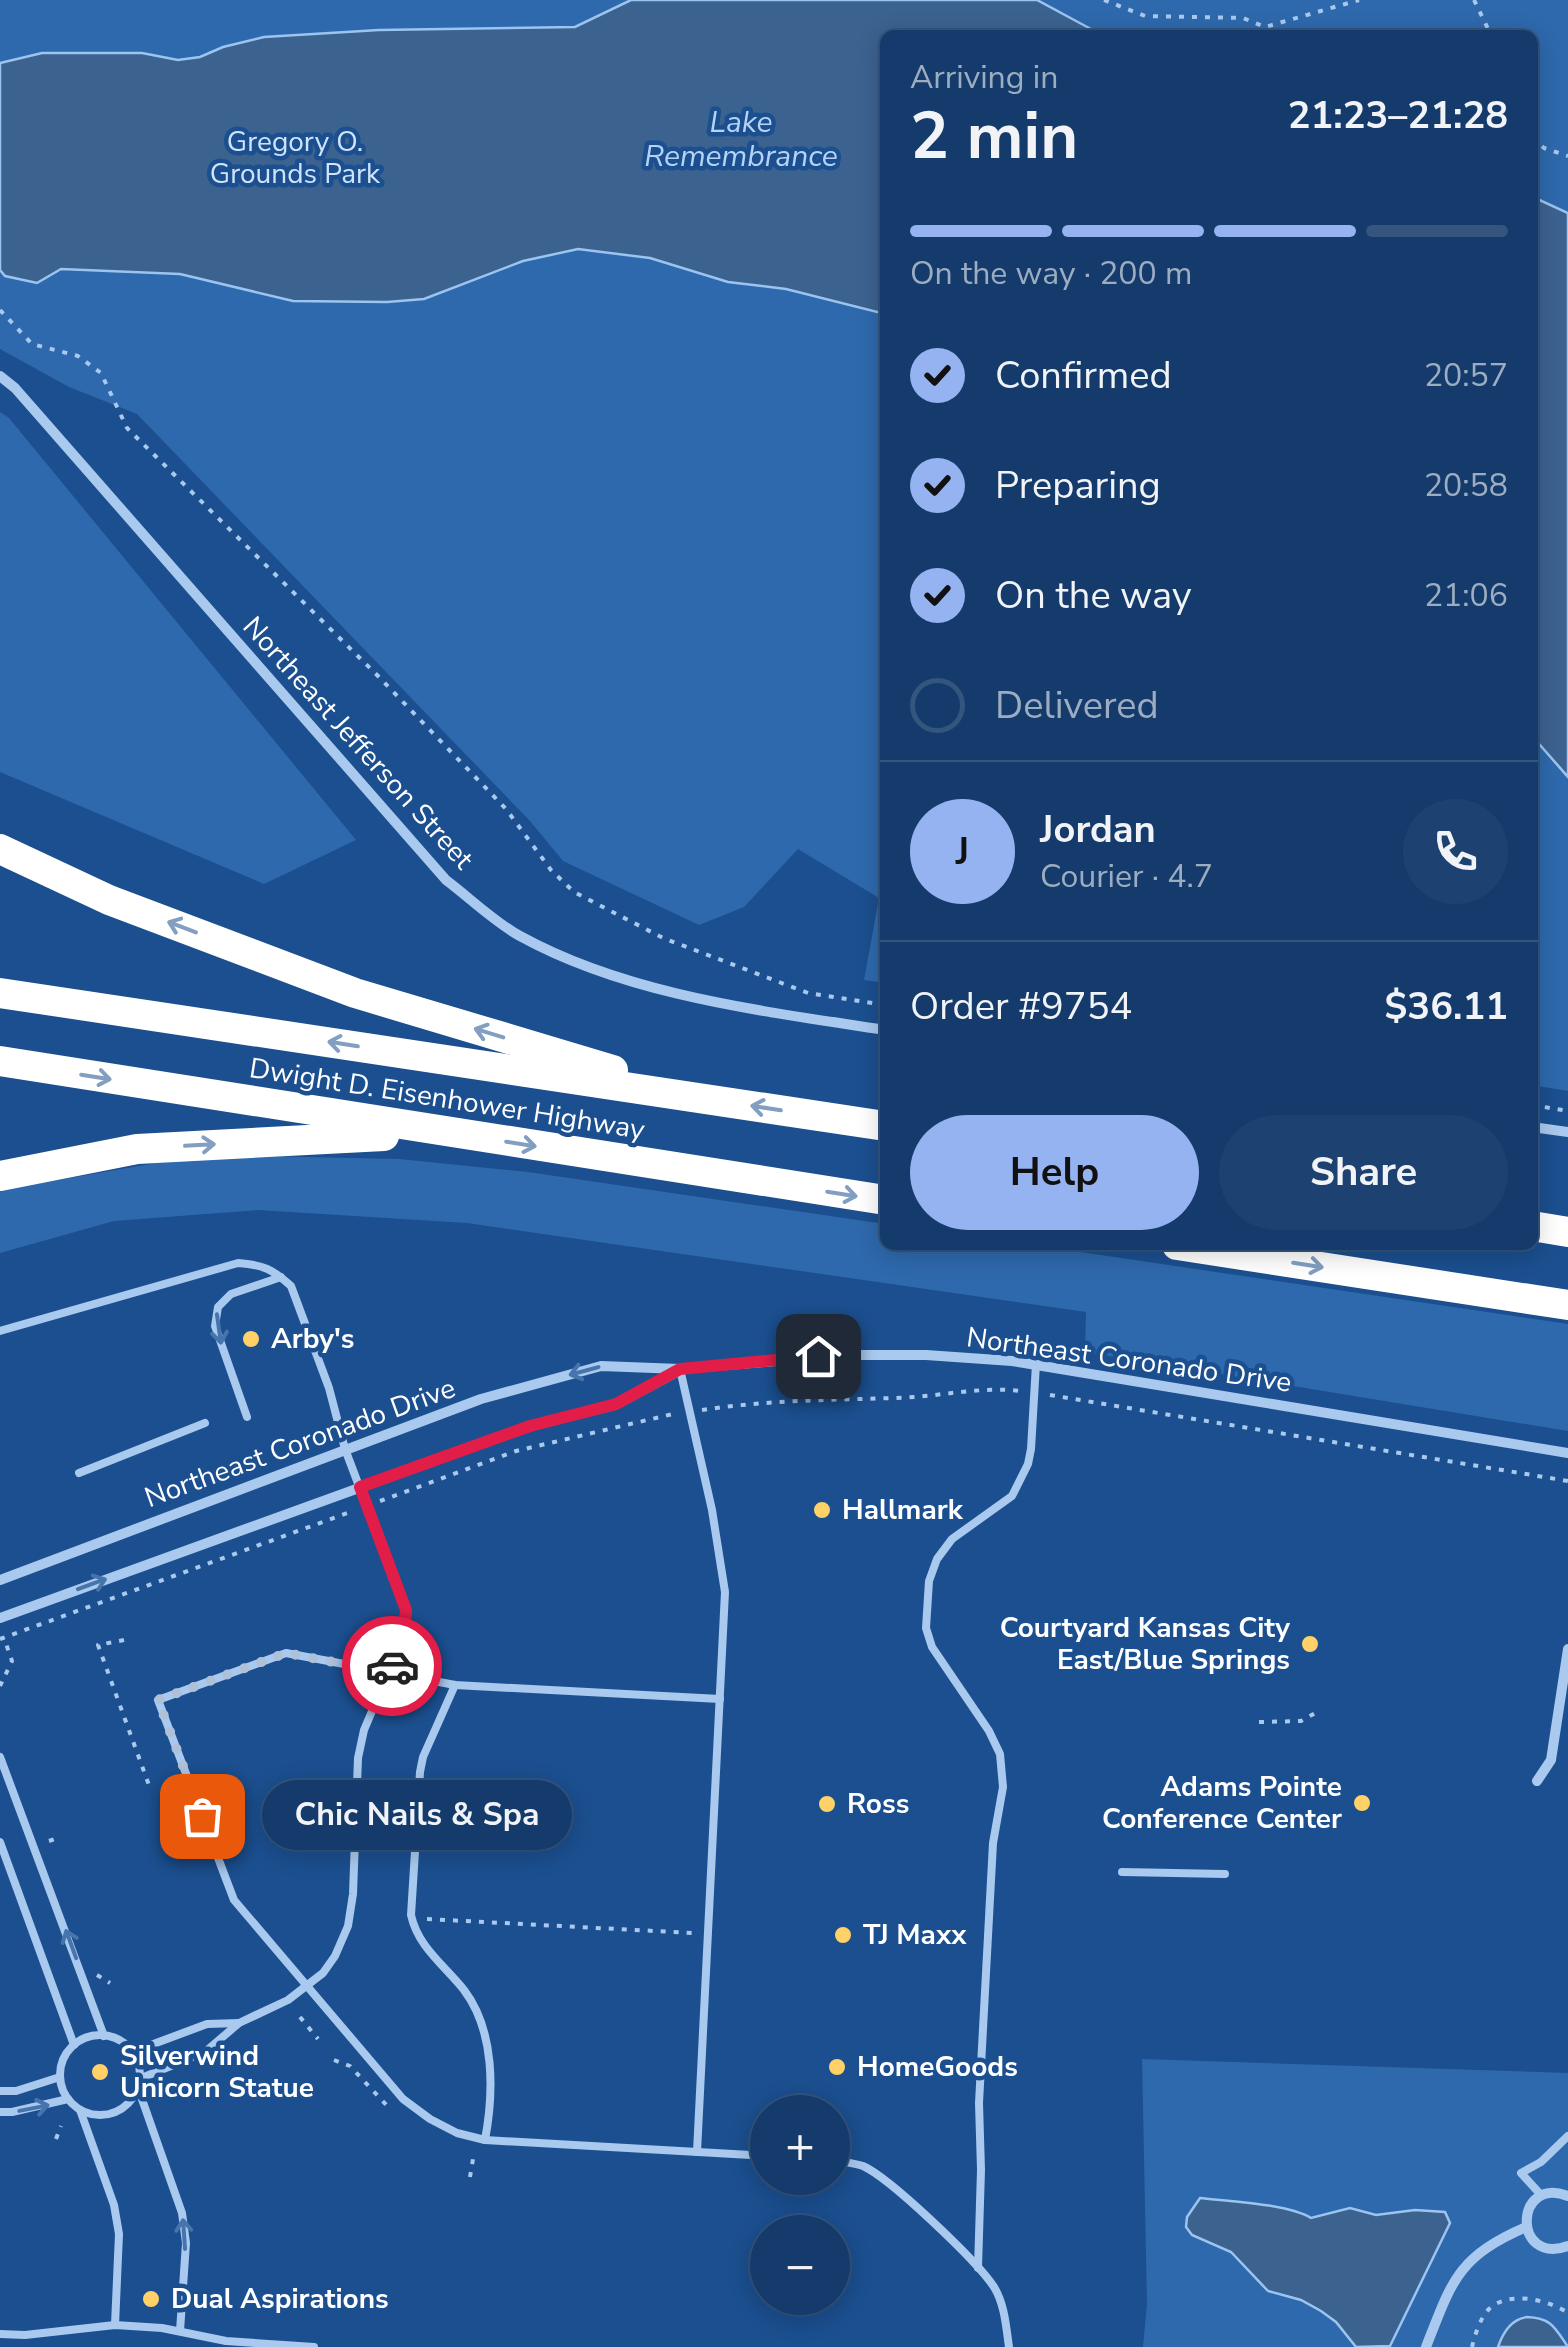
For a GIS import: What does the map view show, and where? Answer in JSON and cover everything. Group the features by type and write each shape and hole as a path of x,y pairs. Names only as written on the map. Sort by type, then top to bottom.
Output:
{"highway":[{"path":"0,849 109,900 355,993 716,1100"},
{"name":"Dwight D. Eisenhower Highway","path":"0,993 880,1125"},
{"name":"Dwight D. Eisenhower Highway","path":"0,1061 880,1199"},
{"path":"0,1176 137,1149 448,1133"},
{"path":"1538,1227 1568,1232"},
{"path":"1210,1250 1568,1305"}],"street":[{"name":"Northeast Jefferson Street","path":"0,376 15,388 446,880 518,935 572,960 664,990 880,1029"},
{"path":"1538,1128 1568,1132"},
{"name":"Northeast Coronado Drive","path":"0,1580 345,1448 481,1400 601,1366 680,1369 848,1355 926,1355 1036,1364 1568,1452"},
{"name":"Northeast Coronado Drive","path":"0,1618 530,1426 616,1404 680,1369"},
{"path":"1537,1781 1551,1760 1568,1649"},
{"path":"1568,2196 1560,2192 1541,2196 1528,2209 1526,2227 1544,2248 1568,2246"},
{"path":"1426,2347 1456,2276 1480,2250 1526,2227"}],"lane":[{"path":"0,1331 238,1263 263,1265 281,1277 291,1286 345,1448 406,1610 404,1636 364,1730 358,1758 353,1894 348,1926 323,1973 288,2000 239,2023 204,2052 139,2083 130,2102 110,2114 80,2110"},
{"path":"248,1417 215,1326 218,1307 231,1294 281,1277"},
{"path":"978,2268 979,2104 992,1843 1003,1786 1000,1754 989,1731 932,1647 926,1628 929,1580 937,1559 952,1540 1012,1496 1028,1464 1036,1364"},
{"path":"680,1369 724,1575 698,2152"},
{"path":"80,1473 204,1423"},
{"path":"720,1699 454,1685 286,1653 158,1700 234,1900 403,2099 444,2126 485,2140 750,2155"},
{"path":"454,1685 420,1772 411,1915 416,1935 464,1990 480,2020 492,2083 485,2140"},
{"path":"0,1758 104,2036"},
{"path":"0,1842 74,2045"},
{"path":"1122,1872 1225,1874"},
{"path":"132,2052 208,2024 239,2023"},
{"path":"115,2324 120,2234 114,2205 80,2110 68,2100 60,2077 61,2065 74,2045 94,2036 115,2038 132,2052 182,2212 186,2243 180,2331"},
{"path":"0,2091 16,2091 60,2077"},
{"path":"0,2112 68,2100"},
{"path":"1541,2196 1521,2173 1540,2162 1568,2136"},
{"path":"850,2164 862,2166 891,2184 978,2268 994,2288 1004,2314 1009,2347"},
{"path":"0,2334 25,2336 115,2324 226,2341 314,2347"}],"path":[{"path":"1104,0 1145,16 1243,18 1265,27 1359,0"},
{"path":"1474,0 1489,30"},
{"path":"1310,6 1313,13"},
{"path":"1538,143 1568,156"},
{"path":"0,310 32,344 78,356 101,373 128,428 236,532 506,809 551,870 574,892 663,938 808,994 880,1004"},
{"path":"1538,1106 1568,1111"},
{"path":"708,1408 812,1398 900,1398 995,1388"},
{"path":"1063,1397 1568,1482"},
{"path":"399,1495 516,1451 656,1416"},
{"path":"0,1686 12,1661 2,1639 334,1518"},
{"path":"124,1640 98,1644 150,1788"},
{"path":"1259,1722 1300,1722 1317,1712"},
{"path":"44,1842 60,1837"},
{"path":"424,1918 708,1934"},
{"path":"92,1972 110,1983"},
{"path":"300,2017 318,2039"},
{"path":"160,2090 174,2096"},
{"path":"56,2140 61,2126"},
{"path":"1472,2347 1486,2312 1495,2305 1540,2300 1568,2313"}],"green space":[{"name":"Gregory O. Grounds Park","path":"0,0 1568,0 1568,1091 1538,1086 1538,30 880,30 880,982 864,980 879,898 798,849 744,907 699,925 563,861 530,821 137,414 69,387 0,349"},
{"path":"0,412 9,418 356,840 264,884 0,772"},
{"path":"255,1156 399,1159 528,1172 880,1223 880,1250 1067,1250 1568,1324 1568,1431 1085,1352 1086,1312 467,1223 258,1210 114,1221 0,1253 0,1190 156,1163"},
{"path":"1142,2059 1568,2073 1568,2347 1143,2347 1147,2304"}],"water":[{"name":"Lake Remembrance","path":"631,0 1037,0 1093,30 880,30 880,313 786,289 728,282 650,258 578,249 523,261 424,299 387,302 293,301 180,274 61,269 37,283 5,276 0,270 0,63 42,53 142,53 178,60 264,37 379,30 575,27"},
{"path":"1538,199 1568,213 1568,777 1538,743"},
{"path":"1200,2198 1273,2206 1311,2218 1350,2208 1376,2215 1415,2210 1445,2212 1450,2223 1390,2346 1356,2347 1336,2322 1321,2311 1301,2300 1268,2291 1231,2252 1192,2235 1186,2227 1187,2217"},
{"path":"1527,2317 1548,2322 1568,2347 1498,2347 1508,2327"}],"way so far":[{"path":"202,1816 158,1700 286,1653 390,1673 392,1666"}],"place":[{"name":"Arby's","path":"251,1339"},
{"name":"Hallmark","path":"822,1510"},
{"name":"Courtyard Kansas City East/Blue Springs","path":"1310,1644"},
{"name":"Adams Pointe Conference Center","path":"1362,1803"},
{"name":"Ross","path":"827,1804"},
{"name":"Chic Nails & Spa","path":"202,1816"},
{"name":"TJ Maxx","path":"843,1935"},
{"name":"HomeGoods","path":"837,2067"},
{"name":"Silverwind Unicorn Statue","path":"100,2072"},
{"name":"Dual Aspirations","path":"151,2299"}],"route":[{"path":"392,1666 404,1636 406,1610 360,1487 530,1426 616,1404 680,1369 818,1356"}]}
